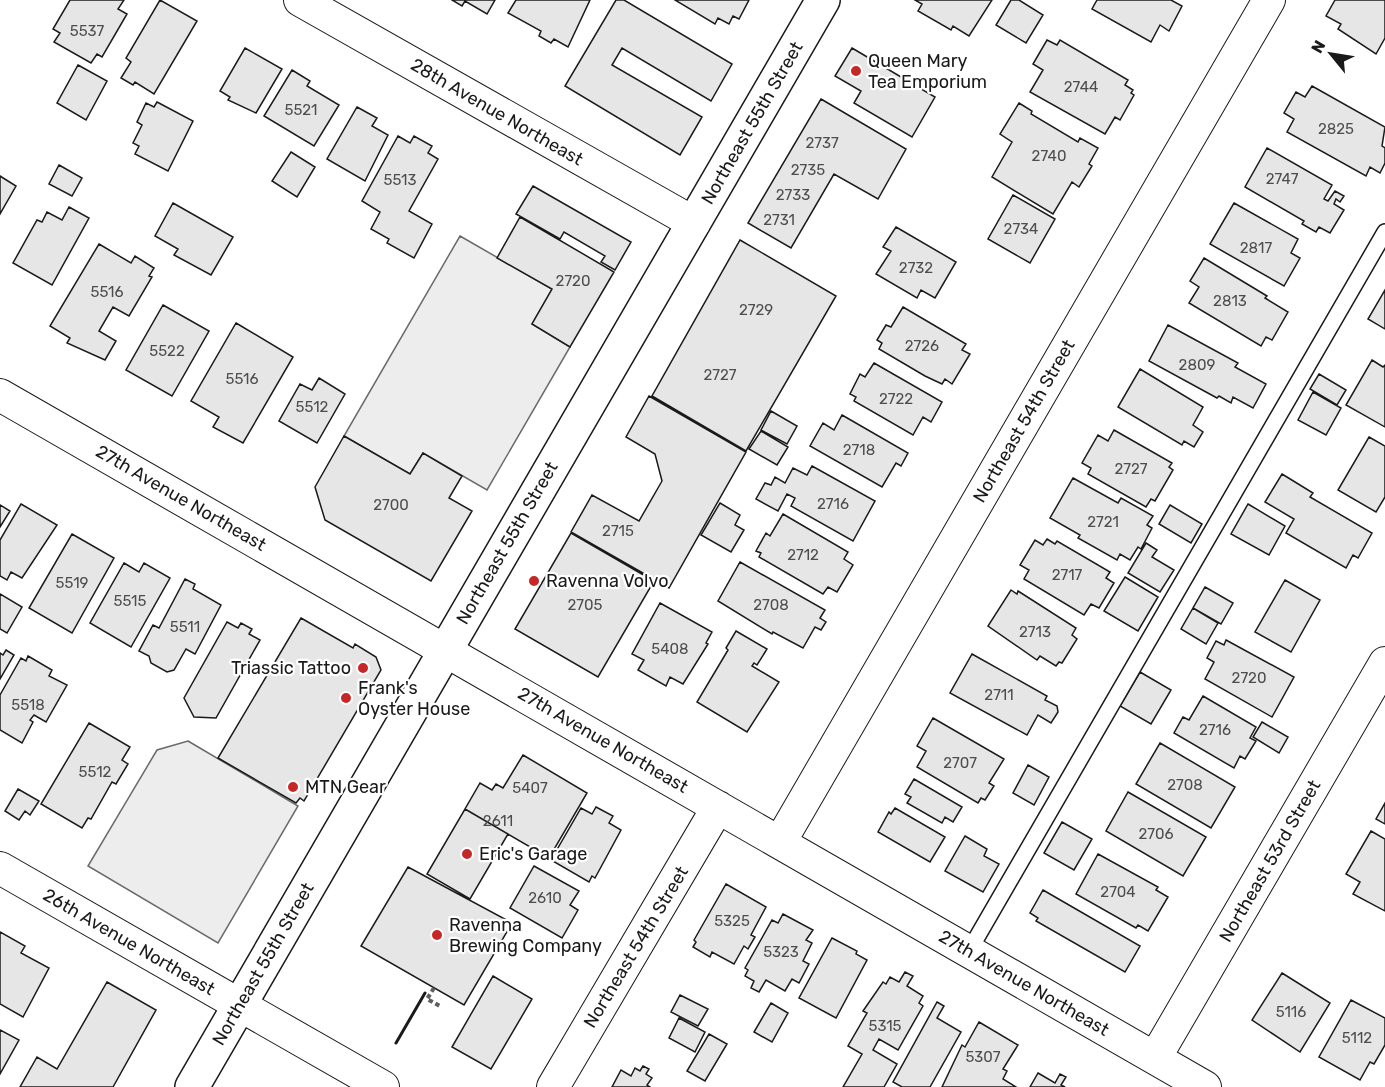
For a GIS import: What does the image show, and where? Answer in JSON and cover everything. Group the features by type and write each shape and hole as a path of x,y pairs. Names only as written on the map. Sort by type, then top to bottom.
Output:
{"main road":[{"name":"Northeast 55th Street","path":"192,1087 823,0"}],"street":[{"name":"28th Avenue Northeast","path":"300,0 694,223"},
{"name":"Northeast 54th Street","path":"780,842 1269,0"},
{"name":"27th Avenue Northeast","path":"0,395 446,649 1205,1087"},
{"name":"Northeast 53rd Street","path":"1155,1059 1385,663"},
{"name":"Northeast 54th Street","path":"553,1087 718,807"},
{"name":"26th Avenue Northeast","path":"0,868 383,1087"}],"lane":[{"path":"969,951 1385,232"}],"path":[{"path":"434,988 427,999 440,1006"}],"shaded area":[{"path":"460,236 552,289 532,324 570,347 487,490 423,453 410,474 344,436"},
{"path":"188,741 298,806 218,943 88,866 157,750"}],"building":[{"path":"70,0 124,0 118,9 127,14 102,57 97,54 91,63 54,42 60,33 53,29"},
{"path":"160,0 197,21 154,94 135,82 133,85 121,78 131,62 126,58"},
{"path":"452,0 495,0 487,14 465,1 462,6"},
{"path":"516,0 590,0 568,47 554,39 551,43 539,36 541,31 508,13"},
{"path":"616,0 624,0 732,64 711,101 622,48 612,65 702,117 680,155 565,86"},
{"path":"675,0 749,0 739,19 733,16 729,24 718,18 715,24"},
{"path":"915,0 992,0 969,36 953,26 951,30 918,11 922,4"},
{"path":"1011,0 1019,0 1043,15 1026,43 996,25"},
{"path":"1097,0 1171,0 1182,6 1169,31 1160,25 1151,42 1092,9"},
{"path":"1335,0 1385,0 1385,38 1376,54 1338,29 1341,24 1326,16"},
{"path":"1047,40 1057,45 1060,40 1128,80 1125,85 1133,90 1131,93 1134,95 1120,120 1115,117 1105,134 1030,92 1043,70 1033,64"},
{"path":"245,48 282,69 256,113 228,100 230,97 220,91"},
{"path":"852,48 935,97 912,137 854,103 861,91 835,76"},
{"path":"78,65 107,81 86,120 57,103"},
{"path":"292,70 310,81 307,86 339,105 314,146 264,116"},
{"path":"1312,86 1385,127 1382,146 1385,148 1385,163 1380,173 1370,167 1366,176 1287,132 1294,119 1284,113 1296,92 1305,97"},
{"path":"821,99 906,149 878,199 834,174 791,248 748,223"},
{"path":"157,102 193,121 168,171 135,154 139,146 133,143 142,125 137,122 146,103 154,107"},
{"path":"1019,103 1032,111 1031,114 1078,142 1080,138 1098,148 1089,164 1092,166 1079,187 1072,182 1053,214 992,177 1012,142 1000,134"},
{"path":"357,107 377,118 372,126 388,135 365,181 327,159"},
{"path":"398,136 410,143 414,136 432,146 428,153 438,159 409,211 432,224 414,258 387,243 389,239 371,229 380,212 362,201"},
{"path":"1267,148 1332,185 1324,199 1328,201 1335,191 1344,196 1340,202 1336,199 1334,204 1344,210 1330,233 1319,227 1316,232 1302,224 1304,221 1245,187"},
{"path":"291,152 315,167 297,197 272,181"},
{"path":"59,165 82,178 72,196 49,184"},
{"path":"0,176 16,186 0,214"},
{"path":"533,186 631,242 615,270 601,262 605,256 564,232 560,239 516,214"},
{"path":"1013,195 1055,219 1030,263 988,239"},
{"path":"173,203 233,237 211,275 174,255 178,249 155,236"},
{"path":"1234,203 1298,239 1291,253 1300,258 1284,286 1210,244"},
{"path":"69,207 89,218 52,285 13,263 37,220 42,222 47,212 62,220"},
{"path":"520,217 614,272 570,347 532,324 552,289 497,258"},
{"path":"896,227 956,262 935,298 921,290 917,298 876,274 891,251 883,247"},
{"path":"740,240 836,296 746,451 652,396"},
{"path":"99,244 131,263 135,256 154,268 149,276 152,277 129,316 113,307 99,331 116,341 105,360 67,343 70,338 50,326"},
{"path":"1204,258 1267,296 1265,298 1288,312 1272,340 1266,337 1261,346 1189,303 1199,287 1190,281"},
{"path":"1385,290 1385,329 1368,319"},
{"path":"163,305 209,331 172,396 126,370"},
{"path":"903,307 966,344 962,350 970,354 952,384 945,379 942,384 925,376 879,349 882,343 877,340 886,325 891,327"},
{"path":"236,323 293,357 243,443 213,427 219,417 191,401"},
{"path":"1168,325 1238,363 1235,367 1266,384 1253,408 1233,397 1231,403 1219,396 1217,398 1149,361"},
{"path":"1372,360 1383,367 1385,365 1385,427 1346,405"},
{"path":"874,363 942,402 931,422 923,417 913,435 854,401 856,397 850,394 860,374 865,377"},
{"path":"1140,369 1203,407 1193,425 1203,432 1194,447 1184,441 1182,445 1118,407"},
{"path":"1319,374 1346,390 1337,405 1310,389"},
{"path":"319,378 345,394 317,443 279,421 300,384 312,390"},
{"path":"1313,392 1341,408 1326,435 1298,420"},
{"path":"649,396 746,452 669,588 571,532 592,495 639,521 662,481 655,454 626,437"},
{"path":"771,411 797,426 787,444 761,430"},
{"path":"842,415 908,453 901,466 896,463 882,487 810,446 823,423 834,430"},
{"path":"1114,430 1172,463 1169,467 1173,470 1155,501 1151,499 1146,507 1088,474 1091,468 1082,463 1098,435 1108,441"},
{"path":"761,431 788,447 777,465 749,449"},
{"path":"344,436 410,474 423,453 462,476 449,498 472,511 431,581 325,520 315,487"},
{"path":"1369,437 1385,446 1385,497 1376,512 1338,490"},
{"path":"812,466 875,501 853,541 791,506 795,498 787,494 778,511 756,499 765,483 771,485 775,477 785,483 793,468 807,475"},
{"path":"1282,474 1313,493 1310,497 1372,533 1358,558 1353,555 1346,568 1286,533 1294,519 1265,502"},
{"path":"1073,478 1118,503 1121,498 1153,516 1147,525 1152,528 1141,549 1138,547 1130,560 1120,554 1117,560 1078,538 1080,535 1050,518"},
{"path":"720,503 740,515 735,525 744,530 731,552 701,535"},
{"path":"21,504 57,525 22,578 11,572 7,580 0,576 0,540"},
{"path":"1248,504 1285,526 1269,555 1231,534"},
{"path":"0,505 10,511 0,527"},
{"path":"1170,505 1202,524 1191,543 1159,524"},
{"path":"783,514 848,552 844,559 853,565 837,592 828,587 823,594 759,557 761,553 756,551 766,533 770,536"},
{"path":"571,533 654,581 598,677 515,629"},
{"path":"72,534 114,558 72,633 29,608"},
{"path":"1047,539 1055,544 1057,541 1110,572 1106,578 1114,583 1099,608 1091,604 1084,615 1024,579 1029,570 1020,565 1035,540 1043,545"},
{"path":"1146,543 1157,550 1152,557 1174,570 1160,592 1128,573"},
{"path":"740,562 825,610 820,618 826,622 821,630 815,627 803,648 773,632 772,634 718,601"},
{"path":"124,563 139,572 144,563 170,578 131,647 90,623"},
{"path":"1125,577 1158,597 1138,631 1104,611"},
{"path":"185,579 195,584 193,589 221,605 195,654 186,649 174,670 167,672 151,663 149,656 139,651 153,625 159,628"},
{"path":"1285,580 1320,600 1291,652 1255,632"},
{"path":"1205,587 1233,603 1221,624 1193,608"},
{"path":"1011,590 1017,594 1018,591 1076,628 1072,635 1077,639 1062,663 1059,662 1056,666 1040,656 1037,660 988,626"},
{"path":"0,594 22,607 7,633 0,629"},
{"path":"660,603 712,632 706,643 708,644 683,684 670,677 666,686 638,670 644,660 632,654"},
{"path":"1193,608 1218,623 1206,644 1181,629"},
{"path":"301,618 353,648 355,644 376,657 381,670 304,801 300,798 296,803 218,758"},
{"path":"227,622 238,628 241,623 252,629 249,634 260,640 216,718 194,717 184,698"},
{"path":"736,631 767,649 757,665 754,663 752,666 779,682 747,732 697,702 728,650 726,648"},
{"path":"1226,640 1294,677 1272,717 1205,679 1214,662 1207,658 1216,641 1224,645"},
{"path":"6,650 14,655 0,679 0,653 3,655"},
{"path":"972,654 1047,696 1045,700 1057,706 1058,712 1051,723 1038,715 1027,735 950,693"},
{"path":"28,656 52,670 49,676 67,685 46,722 34,715 30,720 33,722 22,743 0,730 0,695 21,658 26,661"},
{"path":"1140,672 1171,690 1151,724 1120,706"},
{"path":"1203,696 1256,727 1250,738 1256,741 1245,759 1240,756 1234,768 1174,733 1183,717 1189,720"},
{"path":"933,718 1004,759 989,783 994,786 985,800 981,798 978,803 917,767 926,751 917,746"},
{"path":"1262,722 1288,737 1279,753 1253,737"},
{"path":"89,723 130,747 122,760 128,764 116,784 112,782 91,819 88,818 82,828 41,804"},
{"path":"1160,743 1235,787 1211,828 1136,784"},
{"path":"523,755 587,793 549,858 465,809 480,783 492,790 496,784 503,788"},
{"path":"1028,765 1049,777 1034,805 1013,793"},
{"path":"914,779 962,807 953,822 945,817 942,823 907,803 911,797 905,794"},
{"path":"18,789 39,801 30,815 25,811 19,820 5,811"},
{"path":"1128,792 1206,837 1183,876 1106,831"},
{"path":"1385,803 1385,824 1376,819"},
{"path":"596,807 613,816 609,823 621,830 595,878 592,876 589,882 551,860 581,808 592,814"},
{"path":"895,808 945,837 930,862 878,832 889,812 891,814"},
{"name":"Eric's Garage","path":"465,809 508,834 470,899 427,874"},
{"path":"1062,822 1092,839 1074,870 1044,853"},
{"path":"1371,831 1385,839 1385,911 1353,894 1360,882 1346,874"},
{"path":"965,836 987,849 984,856 999,864 983,892 945,871"},
{"path":"1098,854 1158,887 1156,890 1168,897 1148,931 1138,925 1136,928 1076,894"},
{"path":"534,866 579,891 570,905 578,910 562,938 510,908"},
{"name":"Ravenna Brewing Company","path":"408,867 512,923 464,1005 361,946"},
{"path":"726,884 766,907 751,935 755,937 748,949 744,946 734,964 712,952 710,957 693,947 696,942 694,940"},
{"path":"1043,890 1140,946 1125,972 1036,921 1038,918 1030,913"},
{"path":"783,914 813,930 806,940 812,943 803,961 809,964 799,983 792,979 785,991 766,980 759,992 751,988 754,981 745,976 748,970 745,968 772,920 778,923"},
{"path":"0,932 25,946 21,953 49,968 23,1017 0,1004"},
{"path":"832,938 857,951 856,954 867,960 836,1018 799,998"},
{"path":"905,972 913,976 907,986 923,996 919,1003 923,1006 898,1050 879,1039 873,1050 897,1064 884,1087 843,1087 862,1054 848,1046 867,1013 863,1011 883,982 886,984 890,977 899,982"},
{"path":"1282,973 1330,1003 1300,1052 1252,1020"},
{"path":"493,976 532,999 491,1069 452,1047"},
{"path":"107,982 156,1010 113,1087 20,1087 37,1057 57,1069"},
{"path":"680,995 708,1009 698,1026 671,1012"},
{"path":"1351,1000 1385,1018 1385,1045 1374,1064 1370,1062 1360,1080 1319,1057"},
{"path":"937,1002 944,1006 937,1018 961,1032 930,1087 902,1087 893,1082"},
{"path":"771,1003 788,1013 772,1042 754,1032"},
{"path":"679,1018 705,1032 695,1052 669,1038"},
{"path":"979,1022 1018,1045 1003,1069 1007,1071 1003,1079 1016,1087 942,1087 962,1045 965,1047"},
{"path":"0,1030 19,1040 0,1074"},
{"path":"709,1034 727,1044 705,1081 687,1071"},
{"path":"643,1066 649,1069 646,1074 652,1078 647,1085 650,1087 612,1087 621,1070 631,1076 635,1068 640,1071"},
{"path":"1038,1073 1055,1083 1060,1074 1066,1077 1061,1085 1065,1087 1030,1087"}],"wall":[{"path":"396,1043 425,993"}],"place":[{"name":"Queen Mary Tea Emporium","path":"856,71"},
{"name":"Ravenna Volvo","path":"534,581"},
{"name":"Triassic Tattoo","path":"363,668"},
{"name":"Frank's Oyster House","path":"346,698"},
{"name":"MTN Gear","path":"293,787"},
{"name":"Eric's Garage","path":"467,854"},
{"name":"Ravenna Brewing Company","path":"437,935"}]}
